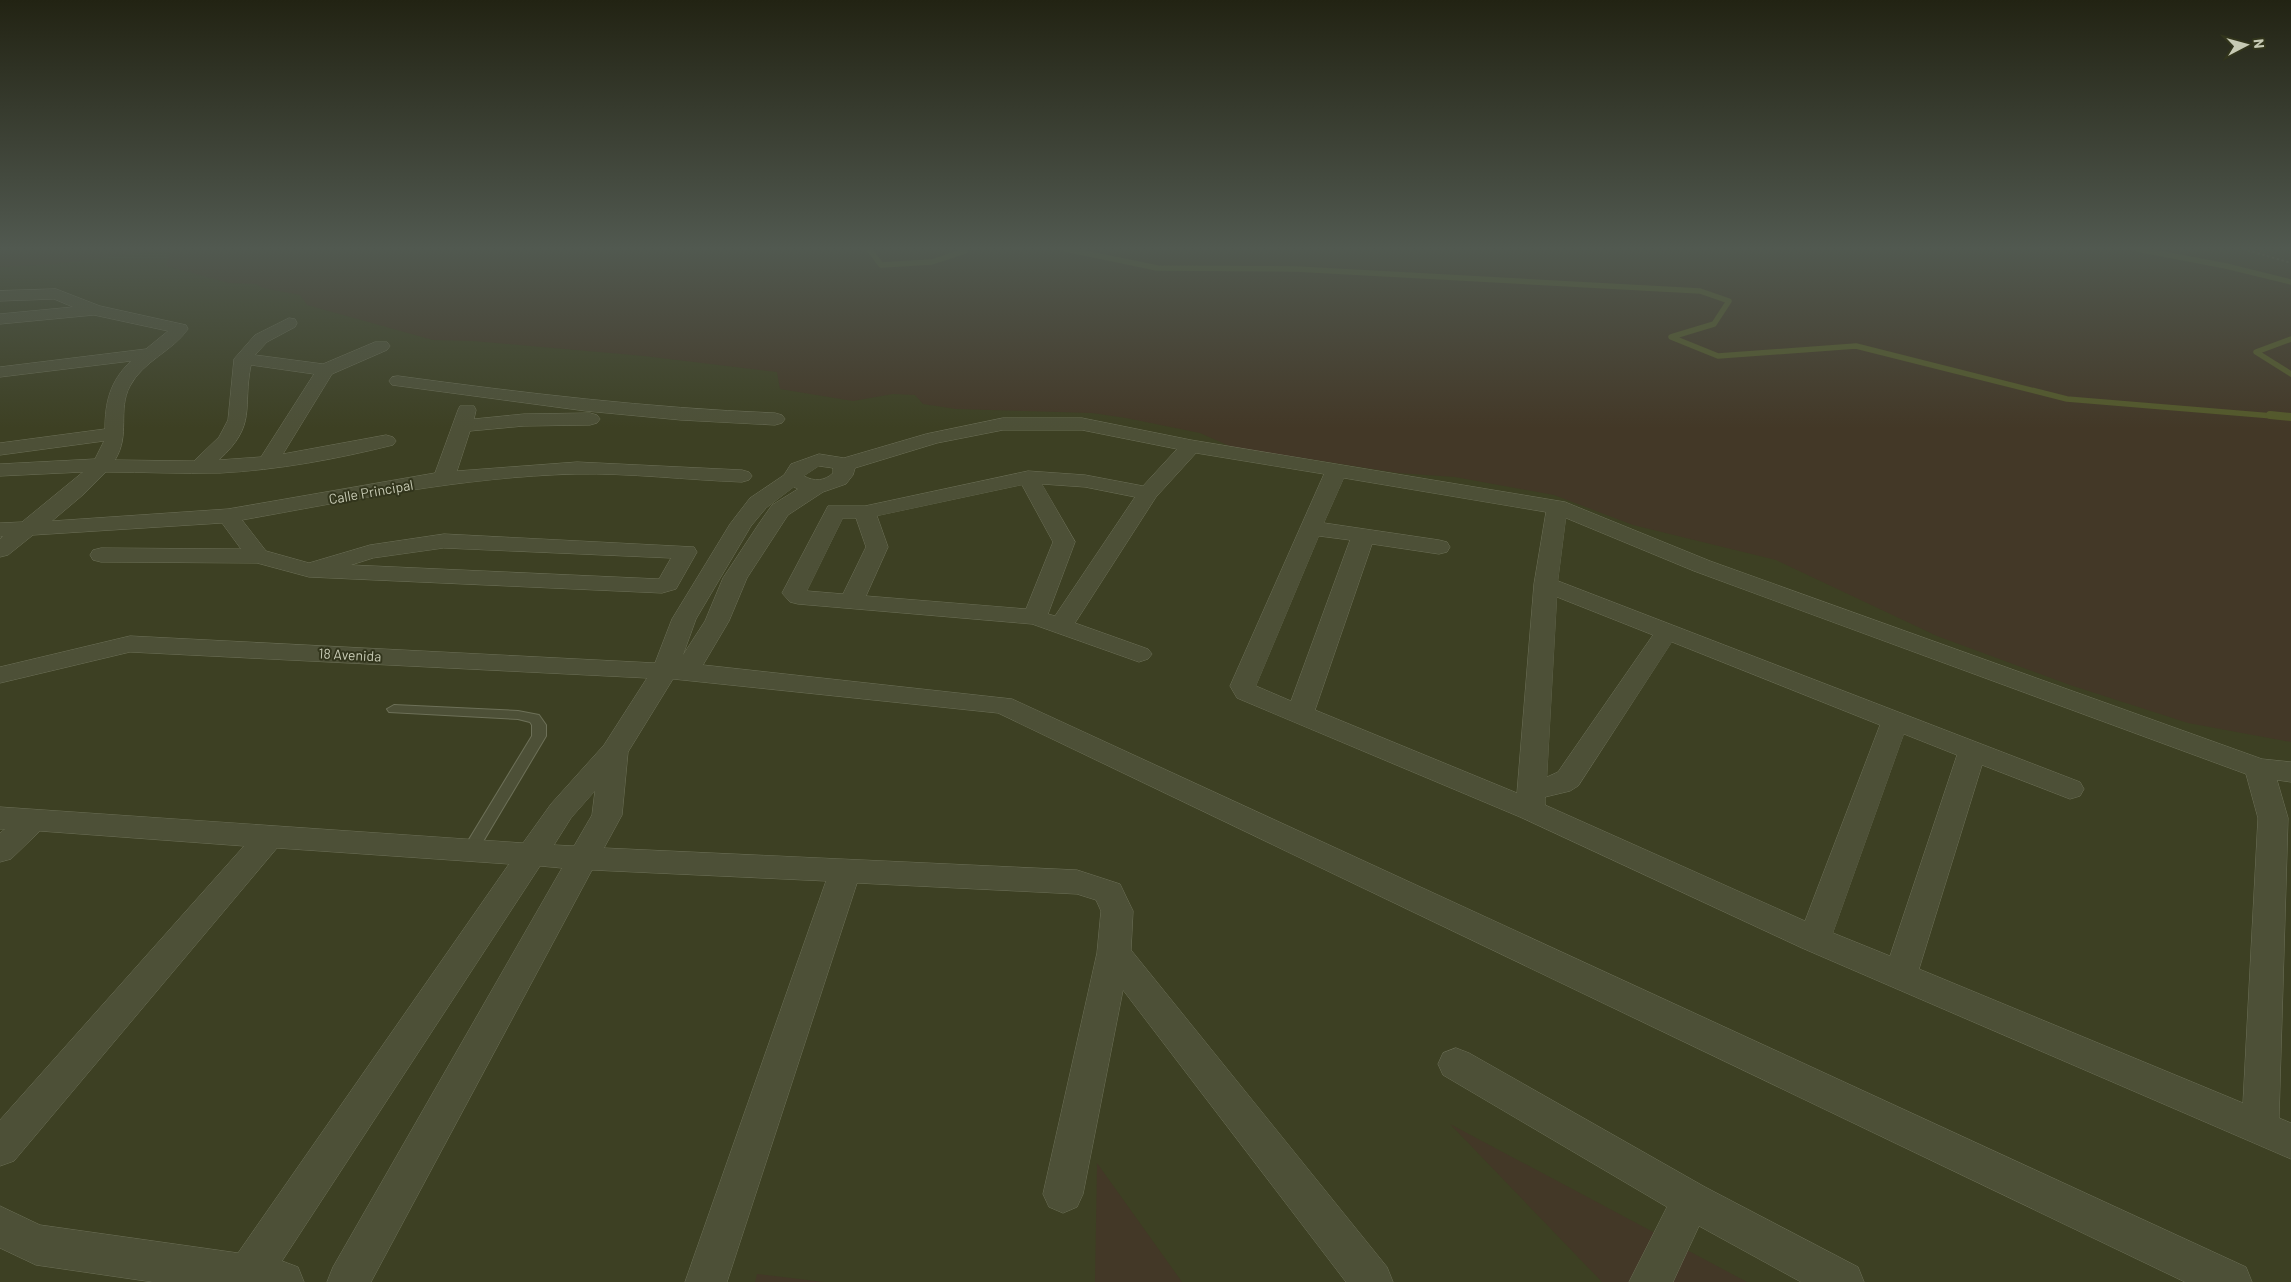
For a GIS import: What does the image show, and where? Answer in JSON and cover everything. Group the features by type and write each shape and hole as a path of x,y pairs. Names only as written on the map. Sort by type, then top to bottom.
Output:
{"street":[{"path":"0,550 70,494 100,465 110,451 116,434 116,398 131,372 148,354 180,328 92,309"},
{"path":"0,319 95,310"},
{"path":"198,467 218,451 234,429 239,411 240,372 243,359 254,344 289,322"},
{"path":"243,359 325,370 381,346"},
{"path":"0,372 148,354"},
{"path":"268,462 325,370"},
{"path":"0,388 131,372"},
{"path":"398,381 475,392 692,417 776,419"},
{"path":"444,478 460,426 475,392"},
{"path":"460,426 524,420 663,420 692,417"},
{"path":"685,672 684,619 741,524 758,503 794,477 797,468 811,462 829,460 842,465 933,438 1003,424 1082,424 1191,446 1557,507 1702,566 2259,768 2291,772"},
{"path":"0,449 116,434"},
{"path":"0,470 100,465 198,467 268,462 386,441"},
{"path":"1060,625 1148,493 1191,446"},
{"path":"0,1226 36,1245 266,1278 531,855 561,811 685,672 716,621 735,578 780,510 818,486 839,479 845,472 842,465"},
{"name":"Calle Principal","path":"0,530 228,516 444,478 578,468 742,476"},
{"path":"1337,469 1243,686 1246,692 1530,800 1814,939 2291,1141"},
{"path":"794,477 802,484 818,486"},
{"path":"1140,654 1036,617 851,602 795,596 794,593 836,511 865,512 1028,477 1085,481 1148,493"},
{"path":"1028,477 1064,542 1036,617"},
{"path":"1530,800 1546,584 1557,507"},
{"path":"851,602 877,547 865,512"},
{"path":"228,516 258,556"},
{"path":"1312,528 1439,547"},
{"path":"1300,714 1363,536"},
{"path":"101,555 258,556 310,570 662,586 668,584 686,552 444,541 370,552 310,570"},
{"path":"1546,584 2070,789"},
{"path":"1530,800 1568,779 1667,632"},
{"name":"18 Avenida","path":"0,675 130,644 685,672 1002,705 2231,1282"},
{"path":"1814,939 1895,721"},
{"path":"1900,976 1972,751"},
{"path":"348,1282 607,815 614,752"},
{"path":"2259,768 2282,828 2260,1129"},
{"path":"0,818 531,855 1077,882 1109,892 1117,911 1114,953 1063,1194"},
{"path":"0,851 32,821"},
{"path":"0,1148 269,837"},
{"path":"706,1282 846,870"},
{"path":"1114,953 1372,1282"},
{"path":"1456,1064 1691,1200 1842,1282"},
{"path":"1650,1282 1655,1276 1691,1200"}],"lane":[{"path":"394,709 518,715 534,718 539,725 539,736 470,850"}],"shaded area":[{"path":"321,309 2291,309 2291,742 2188,723 2070,685 1937,636 1776,560 1633,525 1554,495 1455,477 1398,473 1297,457 1252,456 1200,433 1092,413 956,409 923,404 915,395 893,394 853,401 780,389 777,372 644,356 473,341 433,340"},
{"path":"1450,1124 1747,1282 1602,1282"},
{"path":"1097,1163 1182,1282 1095,1282"},
{"path":"757,1274 824,1282 755,1282"}],"waterway":[{"path":"1724,309 1714,324 1671,337 1718,356 1856,346 2067,399 2285,417"},
{"path":"2291,339 2256,352 2291,374"},
{"path":"2270,415 2291,417"}]}
